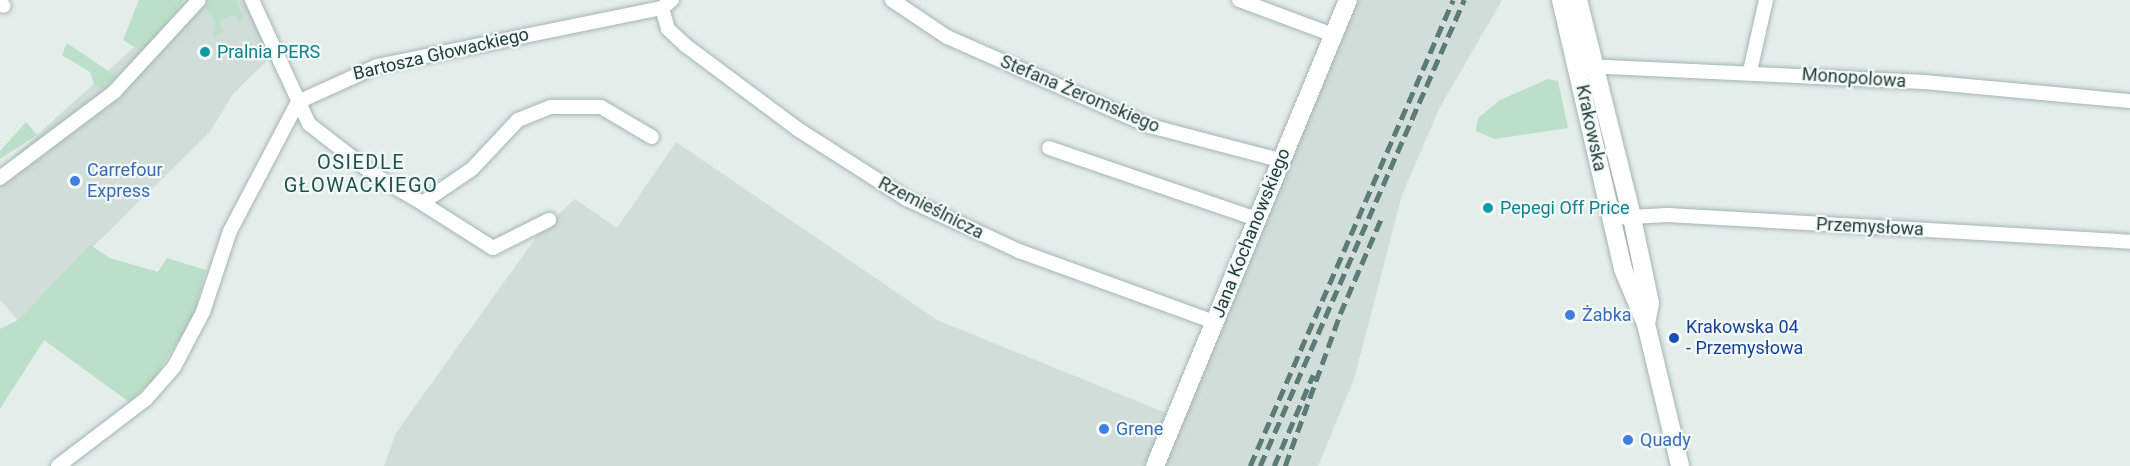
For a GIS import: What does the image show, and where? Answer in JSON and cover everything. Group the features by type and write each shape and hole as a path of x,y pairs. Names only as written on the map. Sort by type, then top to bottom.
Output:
{"street":[{"path":"0,177 114,92 198,0"},
{"path":"252,0 309,124 376,176 493,248 549,220"},
{"name":"Stefana Żeromskiego","path":"892,0 947,37 1150,126 1280,160"},
{"path":"1239,0 1334,35"},
{"name":"Jana Kochanowskiego","path":"1155,466 1348,0"},
{"name":"Krakowska","path":"1561,0 1586,66 1631,213 1650,303 1646,324 1680,466"},
{"name":"Krakowska","path":"1578,0 1586,66 1611,218 1637,313 1646,324"},
{"path":"1750,72 1766,0"},
{"name":"Bartosza Głowackiego","path":"298,102 377,66 667,4"},
{"name":"Rzemieślnicza","path":"667,4 668,29 685,45 799,130 907,199 1019,251 1214,322"},
{"name":"Monopolowa","path":"1586,66 1750,72 2130,101"},
{"path":"58,466 146,399 174,367 203,312 230,231 298,102"},
{"path":"422,203 472,169 518,120 551,107 601,107 652,137"},
{"path":"1049,148 1256,219"},
{"name":"Przemysłowa","path":"1611,218 1631,213 2130,242"}],"shaded area":[{"path":"186,0 252,0 276,52 233,94 209,133 18,320 0,300 0,169"},
{"path":"1347,0 1502,0 1439,109 1402,195 1354,379 1318,466 1160,466"},
{"path":"676,142 937,320 1166,413 1148,466 384,466 396,433 540,232 575,199 617,228"}],"green space":[{"path":"139,0 184,0 143,52 123,40"},
{"path":"211,0 236,0 244,19 239,22 236,14 219,21 222,32 213,37 216,23 205,7"},
{"path":"67,43 117,77 103,88 94,85 90,72 62,55"},
{"path":"1548,79 1558,81 1568,128 1495,139 1476,131 1478,118 1500,100"},
{"path":"26,122 37,135 0,159 0,151"},
{"path":"90,245 110,258 158,272 167,258 206,270 193,318 154,379 129,402 44,340 0,409 0,329 18,320"}],"railway":[{"path":"1250,466 1453,0"},
{"path":"1260,466 1464,0"},
{"path":"1285,466 1340,314 1381,219"},
{"path":"1274,466 1313,375"}],"place":[{"name":"Pralnia PERS","path":"205,52"},
{"name":"Carrefour Express","path":"75,181"},
{"name":"Pepegi Off Price","path":"1488,208"},
{"name":"Żabka","path":"1570,315"},
{"name":"Krakowska 04 - Przemysłowa","path":"1674,338"},
{"name":"Grene","path":"1104,429"},
{"name":"Quady","path":"1628,440"}],"district":[{"name":"OSIEDLE GŁOWACKIEGO","path":"361,174"}]}
